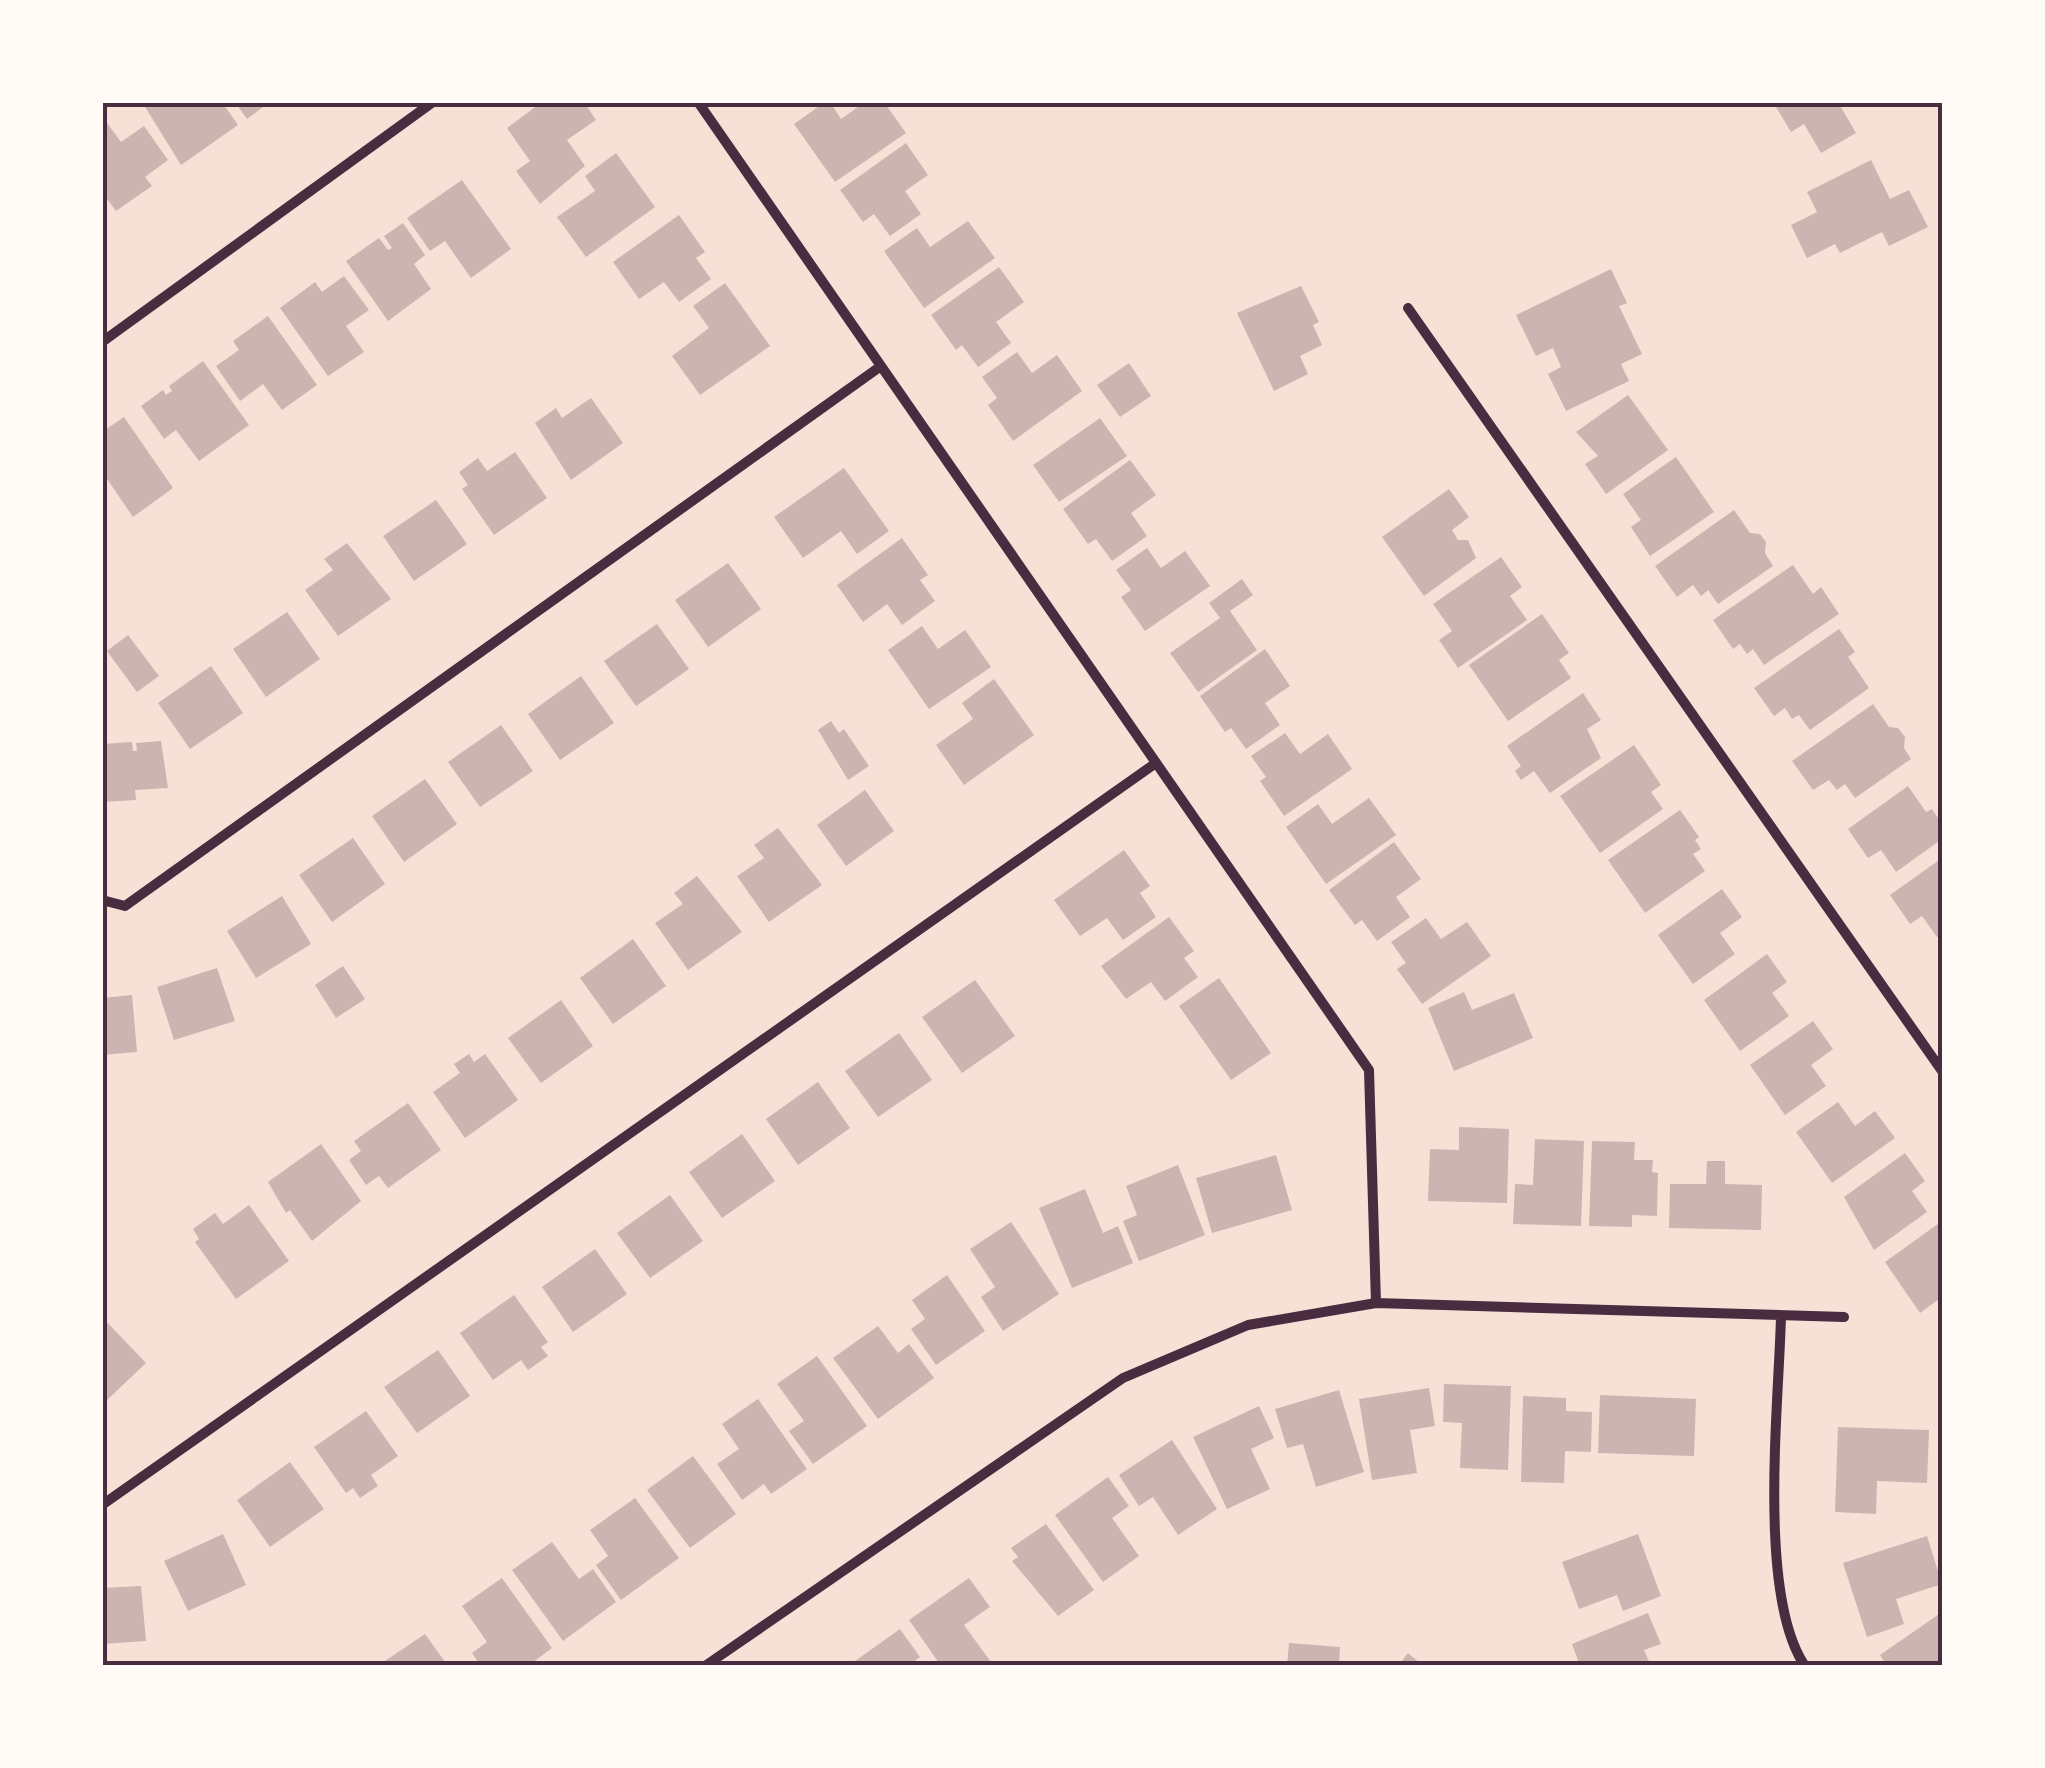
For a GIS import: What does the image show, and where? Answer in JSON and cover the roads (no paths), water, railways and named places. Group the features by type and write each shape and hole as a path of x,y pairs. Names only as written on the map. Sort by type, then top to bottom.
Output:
{"street":[{"path":"102,342 433,102"},
{"path":"698,102 1369,1070 1376,1303"},
{"path":"1408,308 1942,1071"},
{"path":"102,900 125,906 881,366"},
{"path":"102,1505 1156,763"},
{"path":"705,1666 1123,1378 1248,1325 1376,1303 1844,1317"},
{"path":"1781,1316 1776,1567 1795,1652 1805,1666"}]}
